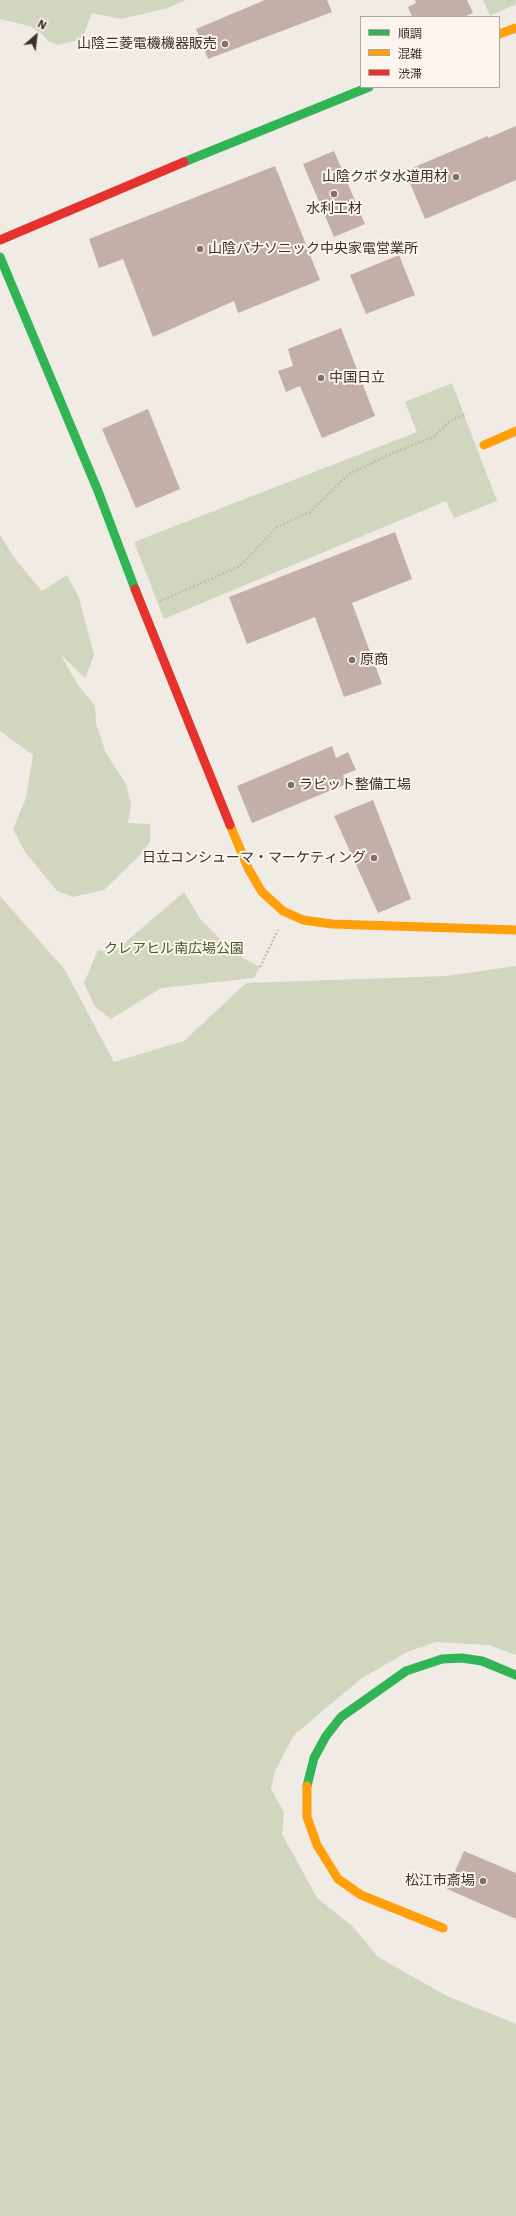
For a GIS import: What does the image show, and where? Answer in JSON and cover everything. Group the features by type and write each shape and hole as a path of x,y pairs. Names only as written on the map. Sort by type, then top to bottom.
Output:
{"street":[{"path":"500,34 516,28"},
{"path":"0,240 122,188 368,88"},
{"path":"0,257 98,491 144,614 249,870 262,892 283,911 303,920 332,924 516,930"},
{"path":"484,445 516,432"},
{"path":"443,1928 361,1894 338,1879 317,1845 307,1817 306,1788 314,1758 326,1736 341,1717 406,1671 442,1659 462,1658 482,1661 516,1675"}],"path":[{"path":"158,602 240,566 277,528 310,512 349,474 393,453 433,438 450,421 466,414"},
{"path":"260,967 282,923"}],"green space":[{"path":"0,0 186,0 168,8 121,19 92,13 82,39 57,45 48,41 42,34 30,26 0,19"},
{"path":"483,0 516,0 516,4 490,16"},
{"path":"452,383 497,501 454,518 446,501 164,619 134,542 417,432 405,402"},
{"path":"0,535 15,559 42,591 67,575 79,598 94,655 85,678 60,654 78,685 95,706 96,723 106,753 126,784 131,805 128,823 150,824 150,842 138,857 104,890 73,897 57,891 25,852 13,829 26,798 33,755 0,731"},
{"name":"クレアヒル南広場公園","path":"184,892 201,920 221,940 243,958 260,967 254,978 161,988 111,1019 95,1007 84,983 98,950 113,953"},
{"path":"0,896 65,970 114,1062 184,1041 246,983 446,976 516,966 516,1655 489,1645 436,1642 407,1652 362,1678 294,1735 275,1771 271,1789 284,1812 282,1834 317,1898 352,1926 378,1957 447,1996 516,2024 516,2216 0,2216"}],"building":[{"name":"山陰三菱電機機器販売","path":"265,0 327,0 332,12 208,59 196,29"},
{"path":"415,0 467,0 473,13 466,16 412,16 408,7 416,3"},
{"name":"山陰クボタ水道用材","path":"516,126 516,180 425,219 405,171 488,136 488,138"},
{"name":"水利工材","path":"334,151 365,224 334,237 303,164"},
{"name":"山陰パナソニック中央家電営業所","path":"275,166 320,280 238,313 234,301 153,337 123,259 99,268 89,239"},
{"path":"399,255 415,295 366,314 350,275"},
{"name":"中国日立","path":"341,328 375,416 322,438 300,386 286,392 278,371 293,366 288,349"},
{"path":"148,409 180,489 136,508 102,429"},
{"path":"395,532 412,579 352,603 382,684 344,697 315,617 247,644 229,597"},
{"name":"ラビット整備工場","path":"332,746 336,758 348,752 356,770 343,775 346,784 252,823 237,786"},
{"name":"日立コンシューマ・マーケティング","path":"373,800 411,899 378,913 334,816"},
{"name":"松江市斎場","path":"464,1851 516,1873 516,1919 447,1889"}],"traffic: fast":[{"path":"184,162 367,88"},
{"path":"0,257 98,491 135,589"},
{"path":"307,1786 314,1758 326,1736 341,1717 406,1671 442,1659 462,1658 482,1661 516,1675"}],"traffic: slow":[{"path":"500,34 516,28"},
{"path":"484,445 516,431"},
{"path":"230,825 249,870 262,892 283,911 303,920 332,924 516,930"},
{"path":"307,1786 307,1817 317,1845 338,1879 361,1895 443,1928"}],"traffic: jam":[{"path":"0,240 184,162"},
{"path":"135,589 230,825"}],"place":[{"name":"山陰三菱電機機器販売","path":"225,44"},
{"name":"山陰クボタ水道用材","path":"456,177"},
{"name":"水利工材","path":"334,194"},
{"name":"山陰パナソニック中央家電営業所","path":"200,249"},
{"name":"中国日立","path":"321,378"},
{"name":"原商","path":"352,660"},
{"name":"ラビット整備工場","path":"291,785"},
{"name":"日立コンシューマ・マーケティング","path":"374,858"},
{"name":"松江市斎場","path":"483,1881"}]}
